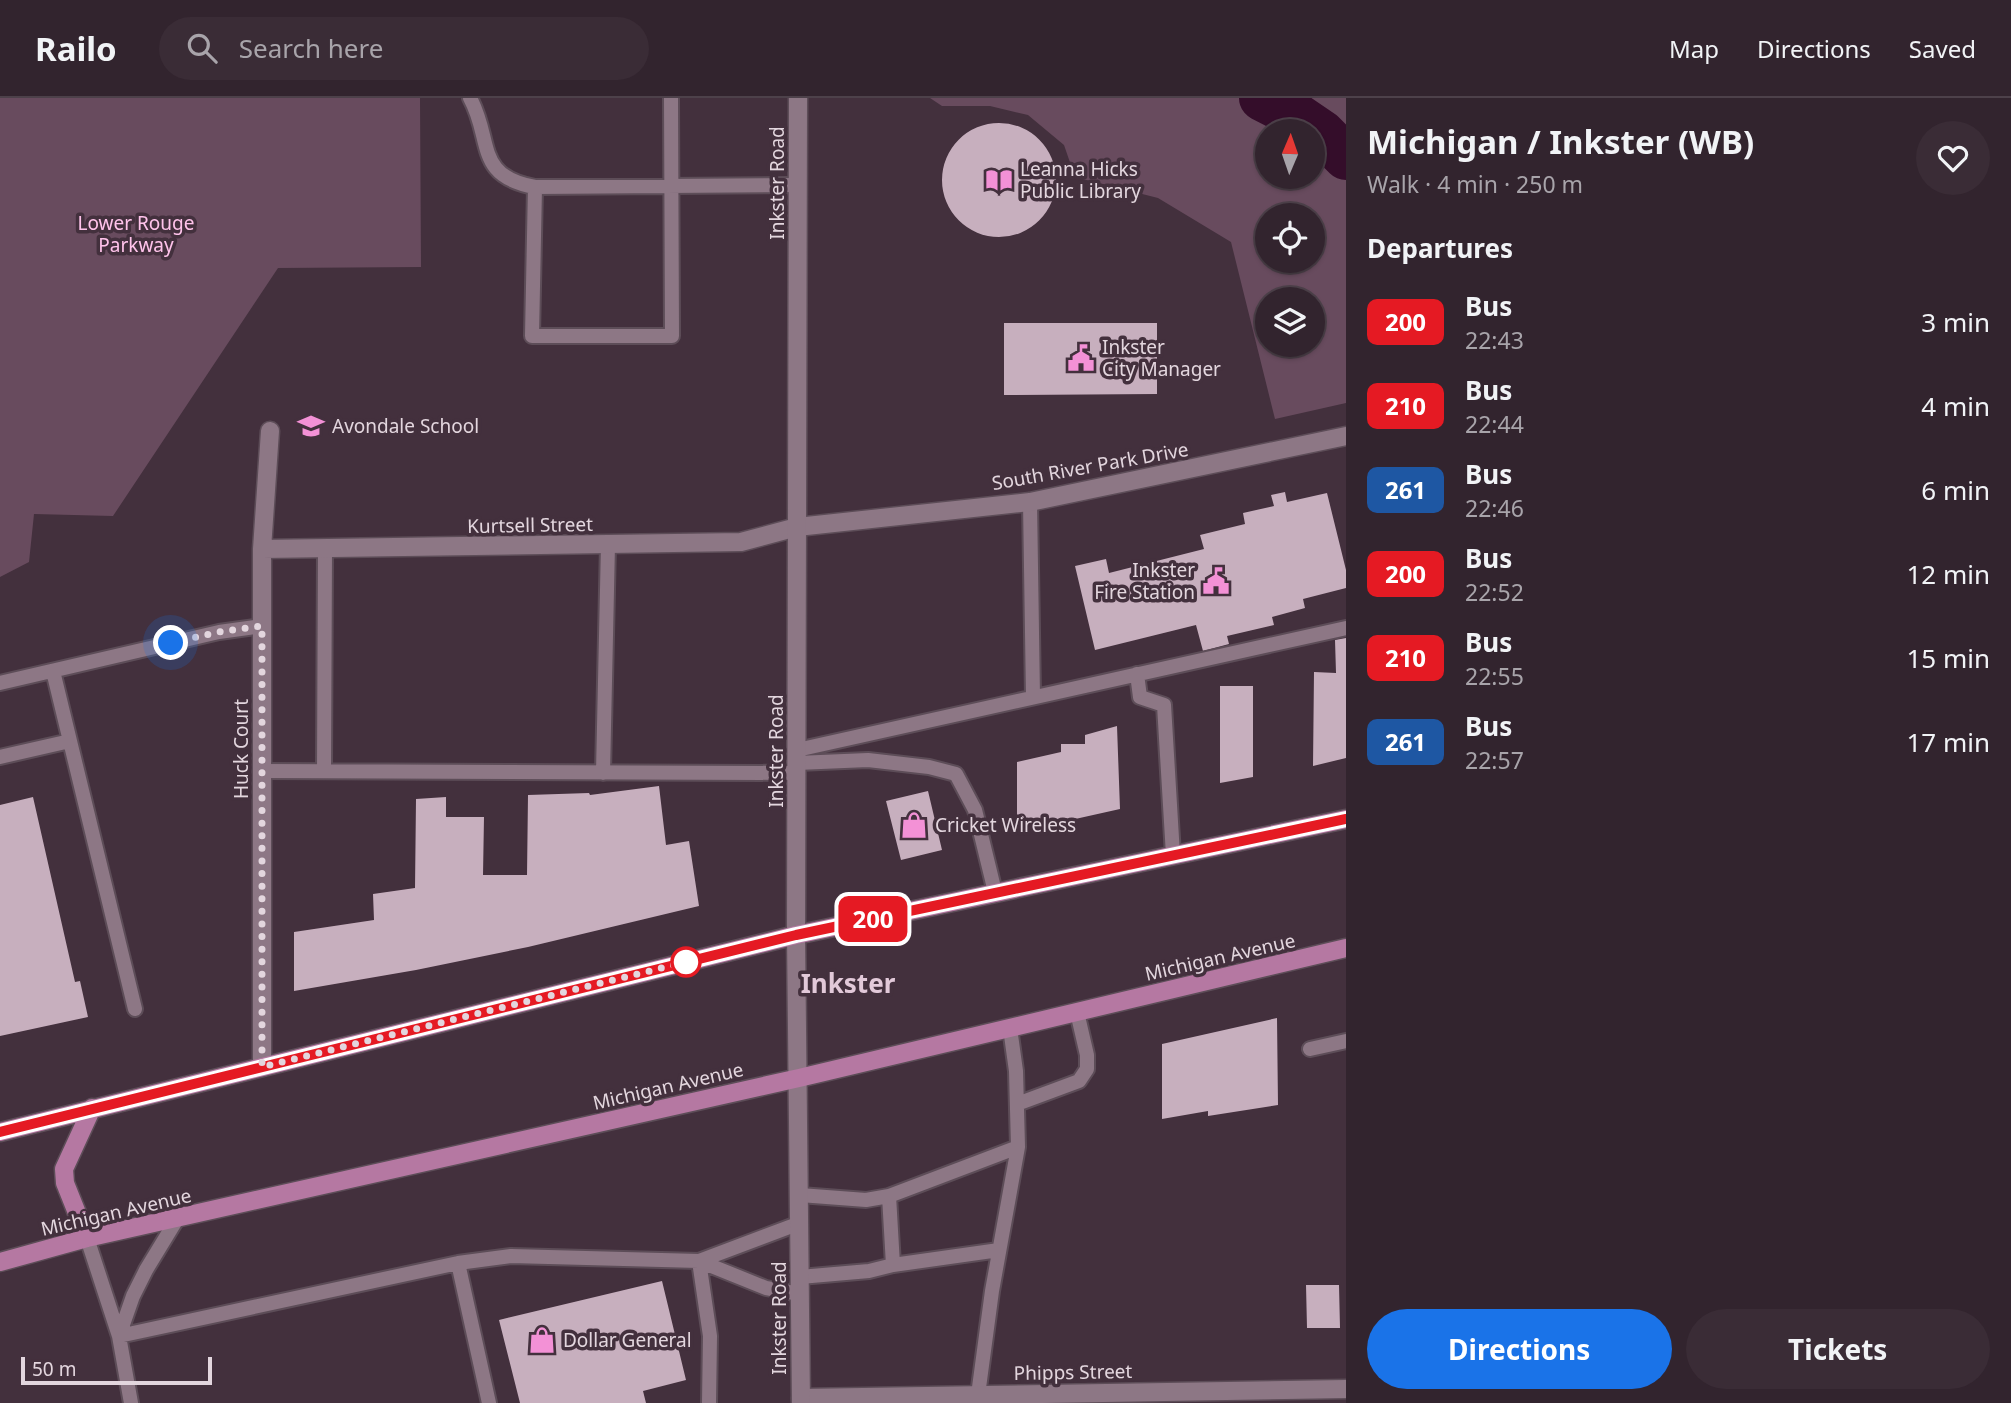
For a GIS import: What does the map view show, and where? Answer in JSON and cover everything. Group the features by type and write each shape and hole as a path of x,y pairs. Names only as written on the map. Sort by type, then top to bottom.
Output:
{"main road":[{"path":"0,1132 796,935 1346,819"},
{"name":"Michigan Avenue","path":"0,1262 88,1238 799,1078 1346,948"},
{"path":"88,1238 65,1183 64,1169 92,1108"}],"street":[{"name":"Inkster Road","path":"799,98 796,935 801,1400"},
{"name":"Huck Court","path":"262,1067 262,549 270,432"},
{"name":"South River Park Drive","path":"797,527 1030,502 1346,436"},
{"name":"Kurtsell Street","path":"262,549 741,542 797,527"},
{"name":"Phipps Street","path":"801,1400 1346,1389"}],"lane":[{"path":"470,98 493,164 515,184 535,187 798,185"},
{"path":"535,187 531,336 672,336 671,98"},
{"path":"1030,502 1033,697"},
{"path":"603,773 608,544"},
{"path":"324,771 325,549"},
{"path":"0,683 219,632 262,626"},
{"path":"797,762 1033,697 1346,628"},
{"path":"53,671 135,1009"},
{"path":"1137,674 1140,697 1164,705 1173,855"},
{"path":"0,757 70,741"},
{"path":"262,771 603,773 869,760 929,768 956,774 975,810 995,892"},
{"path":"1017,1104 1080,1082 1087,1069 1087,1055 1077,1012"},
{"path":"978,1395 1017,1147 1016,1071 1010,1028"},
{"path":"1310,1049 1346,1041"},
{"path":"800,1195 866,1200 889,1196 1017,1147"},
{"path":"889,1196 893,1265"},
{"path":"119,1336 133,1296 177,1219"},
{"path":"699,1261 800,1223"},
{"path":"88,1238 119,1336 131,1403"},
{"path":"119,1336 457,1263 511,1255 699,1261 766,1288 800,1286 893,1265 999,1250"},
{"path":"699,1261 710,1336 709,1403"},
{"path":"457,1263 489,1403"}],"green space":[{"name":"Lower Rouge Parkway","path":"0,98 420,98 421,267 278,268 113,516 34,514 29,562 0,577"},
{"path":"930,98 1346,98 1346,403 1275,419 1260,357 1325,357 1325,287 1255,287 1255,339 1231,242 1158,198 1075,177 1064,145 1028,115 990,106 942,106"}],"building":[{"name":"Leanna Hicks Public Library","path":"999,123 1021,127 1031,132 1047,148 1052,158 1056,180 1052,202 1047,212 1031,228 1021,233 999,237 977,233 967,228 951,212 946,202 942,180 946,158 951,148 967,132 977,127"},
{"name":"Inkster City Manager","path":"1004,323 1157,323 1157,394 1004,395"},
{"path":"1285,492 1287,502 1327,493 1346,570 1346,588 1303,599 1305,608 1272,617 1274,625 1227,636 1229,644 1203,651 1196,625 1095,650 1075,566 1106,559 1109,573 1204,549 1200,535 1245,524 1243,513 1274,506 1271,495"},
{"path":"1346,638 1346,758 1313,766 1314,672 1336,673 1335,640"},
{"path":"1220,686 1253,686 1253,777 1220,783"},
{"path":"1117,726 1120,809 1017,832 1017,762 1061,752 1061,744 1085,744 1085,735"},
{"path":"659,786 666,845 689,841 699,906 528,947 294,991 294,932 374,920 373,894 415,888 416,799 446,797 446,817 484,817 483,875 527,875 528,795 590,795"},
{"name":"Cricket Wireless","path":"928,791 942,850 901,860 886,801"},
{"path":"33,797 75,982 80,981 88,1017 0,1036 0,805"},
{"path":"1277,1018 1278,1105 1208,1116 1208,1111 1162,1119 1162,1044"},
{"path":"662,1281 686,1380 643,1391 646,1403 520,1403 499,1320"},
{"path":"1306,1285 1339,1285 1340,1328 1307,1328"}],"waterway":[{"path":"1262,98 1322,133 1346,157"}],"bus line":[{"name":"200","path":"0,1132 796,935 1346,819"}],"place":[{"name":"Leanna Hicks Public Library","path":"999,180"},
{"name":"Inkster City Manager","path":"1081,358"},
{"name":"Avondale School","path":"311,426"},
{"name":"Inkster Fire Station","path":"1216,581"},
{"name":"Cricket Wireless","path":"914,825"},
{"name":"Dollar General","path":"542,1340"}],"district":[{"name":"Inkster","path":"848,983"}],"route":[{"path":"171,643 262,626 262,1067 686,962"}]}
